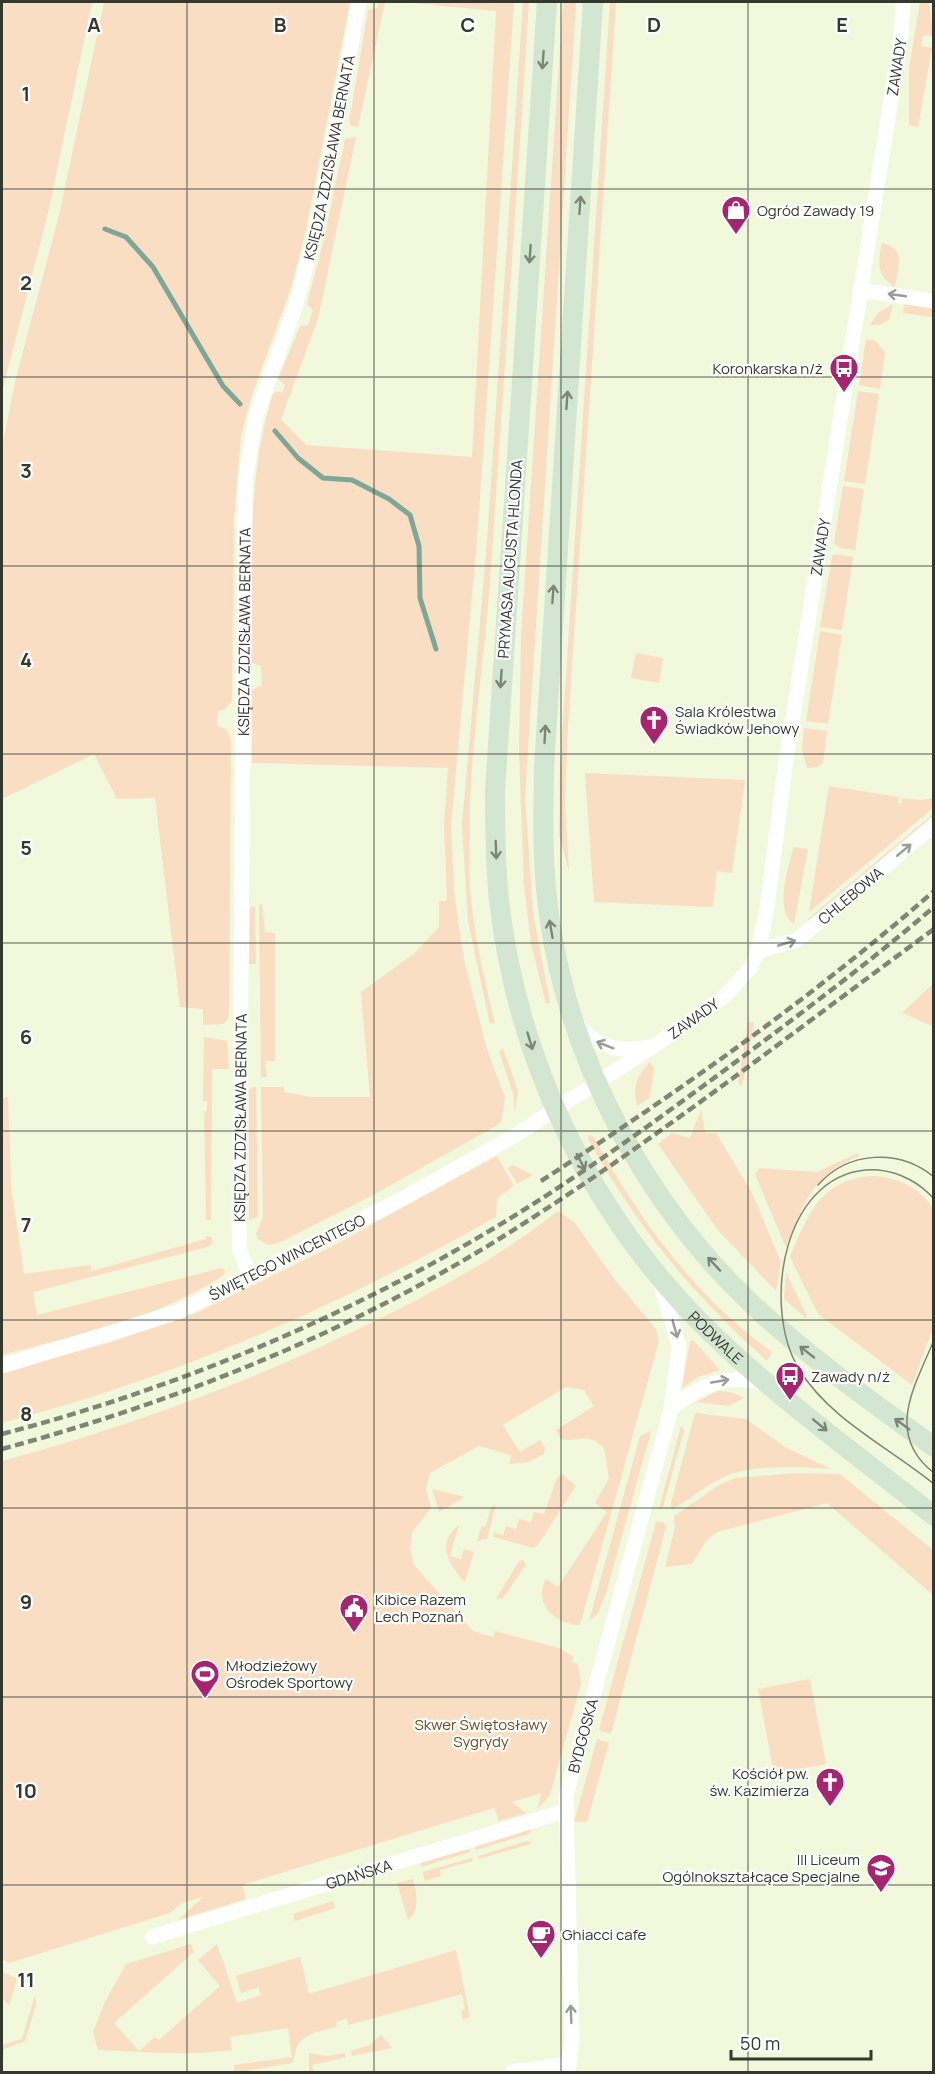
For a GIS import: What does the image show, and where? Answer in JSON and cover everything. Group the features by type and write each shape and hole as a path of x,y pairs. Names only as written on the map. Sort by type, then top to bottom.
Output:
{"main road":[{"name":"PRYMASA AUGUSTA HLONDA","path":"547,2 495,791 497,881 506,948 525,1027 555,1109"},
{"path":"593,2 549,653 543,818 550,922 570,1011 597,1083 650,1180 673,1215 709,1259 754,1306 798,1344 933,1447"},
{"name":"PODWALE","path":"555,1109 600,1194 657,1274 712,1334 933,1516"}],"street":[{"name":"KSIĘDZA ZDZISŁAWA BERNATA","path":"249,1275 241,1256 239,1234 245,481 256,416 305,272 337,128 359,2"},
{"name":"ZAWADY","path":"555,1109 654,1046 733,989 751,967 758,951 899,44 903,2"},
{"path":"860,290 933,301"},
{"name":"CHLEBOWA","path":"758,951 796,940 933,825"},
{"name":"ZAWADY","path":"570,1011 583,1032 604,1045 623,1050 654,1046"},
{"name":"ŚWIĘTEGO WINCENTEGO","path":"2,1366 153,1322 426,1186 555,1109"},
{"name":"BYDGOSKA","path":"569,2068 572,2040 566,1796 671,1408 679,1347 657,1274"},
{"path":"671,1408 700,1386 721,1381 757,1381 775,1388"},
{"name":"GDAŃSKA","path":"152,1937 566,1811"},
{"path":"512,2073 569,2068"}],"green space":[{"path":"2,2 92,2 49,209 2,392"},
{"path":"104,2 350,2 306,230 292,285 251,398 241,436 234,519 232,701 224,710 218,711 217,726 226,729 231,740 229,1015 223,1024 203,1025 203,1009 180,1007 155,798 117,799 94,754 2,799 2,447 15,382 60,211"},
{"path":"378,2 385,2 358,127 352,126 349,122 368,10 377,8"},
{"path":"404,2 514,2 477,541 451,826 454,891 463,955 486,1046 505,1098 501,1123 375,1194 281,1242 268,1245 258,1239 256,1234 263,1217 261,1087 284,1087 284,1092 311,1097 370,1097 361,992 415,953 439,927 439,901 447,901 444,826 448,768 252,763 252,690 262,685 261,666 252,663 252,527 258,460 273,394 277,391 282,393 285,385 278,379 300,326 308,325 313,310 307,304 324,239 345,139 356,137 318,319 281,419 306,445 472,457 496,11"},
{"path":"523,2 529,2 520,143 488,607 470,806 471,903 479,955 495,1023 490,1024 468,921 462,825 487,542"},
{"path":"563,2 576,2 525,797 533,913 550,1003 546,1004 531,943 524,886 519,752 521,635"},
{"path":"610,2 616,2 568,726 565,801 569,872 559,835 560,767"},
{"path":"920,2 929,2 933,36 923,35 921,46 932,48 918,127 909,125 909,67"},
{"path":"882,243 895,249 898,254 899,266 895,287 881,273"},
{"path":"904,303 933,307 933,317 903,313"},
{"path":"893,304 889,320 879,325 870,325 878,313"},
{"path":"866,339 876,341 885,353 880,389 859,385"},
{"path":"858,391 879,394 865,484 844,481"},
{"path":"843,486 864,489 855,550 840,548 834,543"},
{"path":"836,554 853,557 842,630 820,627 832,556"},
{"path":"820,631 842,635 828,724 806,721"},
{"path":"636,653 663,658 659,683 631,678"},
{"path":"804,728 827,731 823,762 818,767 807,768 802,749"},
{"path":"585,773 745,780 732,873 717,871 713,907 594,902"},
{"path":"829,786 899,797 898,803 901,804 902,798 920,800 933,798 933,808 809,912"},
{"path":"933,814 933,817 807,924 808,919"},
{"path":"794,847 808,849 794,924 788,918 785,909 784,888"},
{"path":"262,903 265,932 275,933 275,1061 265,1061 267,1077 261,1077 259,906"},
{"path":"255,906 256,964 249,964 250,908"},
{"path":"933,984 933,1026 902,1013"},
{"path":"748,1022 754,1022 754,1024 742,1086 738,1083"},
{"path":"204,1037 227,1041 229,1069 212,1069 211,1220 206,1220 204,1111 207,1111 207,1101 203,1101"},
{"path":"503,1048 518,1091 514,1114 514,1096 499,1052"},
{"path":"650,1062 654,1068 650,1097 637,1106 635,1094 637,1082"},
{"path":"256,1087 258,1217 249,1220 249,1090"},
{"path":"8,1097 11,1187 24,1274 90,1265 92,1271 206,1239 206,1235 212,1238 213,1243 208,1247 33,1292 37,1315 222,1268 225,1271 224,1275 198,1291 144,1315 2,1355 2,1098"},
{"path":"701,1110 705,1133 716,1133 752,1193 781,1262 776,1291 717,1229 658,1144 672,1133 690,1138"},
{"path":"589,1135 593,1136 650,1226 693,1281 744,1330 772,1352 767,1361 714,1310 668,1258 626,1201 588,1139"},
{"path":"858,1153 859,1156 830,1172 811,1193 786,1248 755,1174 759,1168 817,1172"},
{"path":"497,1156 514,1186 497,1198 496,1217 437,1250 317,1309 194,1361 67,1405 2,1423 2,1372 109,1343 196,1313 333,1246"},
{"path":"513,1165 533,1175 517,1184 508,1168"},
{"path":"872,1176 890,1178 907,1184 921,1194 933,1208 933,1328 912,1385 818,1314 790,1257 810,1214 828,1192 840,1184"},
{"name":"Skwer Świętosławy Sygrydy","path":"558,1211 575,1223 615,1280 656,1329 659,1341 580,1625 555,1617 545,1605 542,1588 546,1579 558,1587 607,1512 595,1503 609,1478 604,1448 592,1440 561,1439 556,1430 594,1406 584,1390 566,1387 503,1425 520,1452 540,1440 545,1448 544,1454 529,1462 509,1464 511,1455 479,1446 430,1473 426,1489 431,1508 412,1533 410,1549 414,1565 473,1631 493,1637 495,1631 559,1648 574,1657 571,1662 578,1664 581,1684 550,1795 538,1809 541,1793 512,1802 526,1813 499,1821 494,1808 242,1885 246,1899 178,1920 203,1897 182,1903 170,1913 9,1963 2,1959 2,1461 49,1448 188,1402 323,1346 442,1287 513,1244"},
{"path":"786,1272 807,1316 806,1318 784,1299"},
{"path":"693,1340 720,1370 698,1377 682,1388 690,1341"},
{"path":"718,1391 730,1392 744,1398 729,1406 696,1402"},
{"path":"695,1413 746,1419 785,1447 831,1469 777,1467 735,1473 710,1484 672,1510 671,1503"},
{"path":"681,1426 684,1430 663,1507 659,1509"},
{"path":"651,1431 607,1590 598,1613 589,1621 640,1436"},
{"path":"797,1473 840,1474 933,1550 933,1595 827,1503 717,1532 706,1541 692,1564 665,1567 675,1527 674,1516 719,1485 735,1478"},
{"path":"562,1474 576,1486 537,1546 533,1548 494,1537 493,1532 503,1535 506,1526 516,1529 519,1519 531,1522 534,1512 544,1514 557,1478"},
{"path":"432,1489 465,1497 439,1512"},
{"path":"496,1505 487,1539 477,1541 481,1527 486,1525 491,1507"},
{"path":"656,1522 664,1522 666,1527 611,1734 599,1730"},
{"path":"459,1525 450,1556 461,1559 464,1549 474,1552 465,1582 450,1561 446,1546 452,1532"},
{"path":"523,1560 526,1565 503,1598 496,1599 519,1561"},
{"path":"810,1679 826,1764 774,1774 758,1689"},
{"path":"597,1739 609,1743 587,1822 574,1822"},
{"path":"532,1829 529,1834 476,1850 475,1847"},
{"path":"527,1841 533,1843 479,1859 478,1856"},
{"path":"469,1849 470,1852 421,1867 421,1863"},
{"path":"472,1858 473,1861 440,1870 441,1876 425,1881 423,1872"},
{"path":"413,1879 416,1906 408,1920 397,1883"},
{"path":"333,1901 335,1908 295,1921 293,1914"},
{"path":"215,1938 237,2003 261,1995 258,1988 241,1993 236,1976 300,1957 309,1994 456,1950 470,2017 463,2020 461,2011 465,2009 462,1994 348,2025 347,2019 336,2022 337,2027 307,2036 296,2049 292,2063 240,2072 235,2072 234,2065 292,2057 288,2028 230,2037 232,2050 215,2052 182,2053 98,2050 93,2032 105,2002 126,1964 191,1944 194,1952 114,2023 139,2051 155,2037 159,2040 220,1986 198,1960 217,1944"},
{"path":"2,1971 17,1979 9,2006 2,1998"},
{"path":"35,1995 36,2005 25,2041 4,2049 2,2072 2,2045 22,2039"},
{"path":"381,2035 392,2048 352,2056 351,2051 370,2045"},
{"path":"309,2053 327,2056 345,2053 346,2057 312,2065 314,2072 309,2072"}],"waterway":[{"path":"105,229 126,237 153,267 223,386 240,404"},
{"path":"275,431 298,458 323,478 352,480 389,499 410,515 419,546 420,598 436,649"}],"tram line":[{"path":"818,1185 844,1165 874,1157 905,1161 934,1177"},
{"path":"934,1199 909,1179 894,1173 878,1170 846,1174 821,1190 801,1214 789,1244 782,1277 782,1310 787,1342 799,1369 812,1387 843,1418 934,1484"},
{"path":"934,1340 912,1392 907,1426 910,1442 919,1458 934,1473"}],"railway":[{"path":"541,1181 643,1114 792,1007 888,931 934,891"},
{"path":"2,1434 66,1416 192,1374 314,1323 433,1263 523,1210 587,1169 649,1125 815,1003 934,907"},
{"path":"2,1449 134,1409 198,1386 325,1332 448,1269 507,1234 616,1162 934,929"}],"place":[{"name":"Ogród Zawady 19","path":"736,236"},
{"name":"Koronkarska n/ż","path":"844,394"},
{"name":"Sala Królestwa Świadków Jehowy","path":"654,746"},
{"name":"Zawady n/ż","path":"790,1402"},
{"name":"Kibice Razem Lech Poznań","path":"354,1634"},
{"name":"Młodzieżowy Ośrodek Sportowy","path":"205,1700"},
{"name":"Kościół pw. św. Kazimierza","path":"830,1808"},
{"name":"III Liceum Ogólnokształcące Specjalne","path":"881,1894"},
{"name":"Ghiacci cafe","path":"541,1960"}]}
